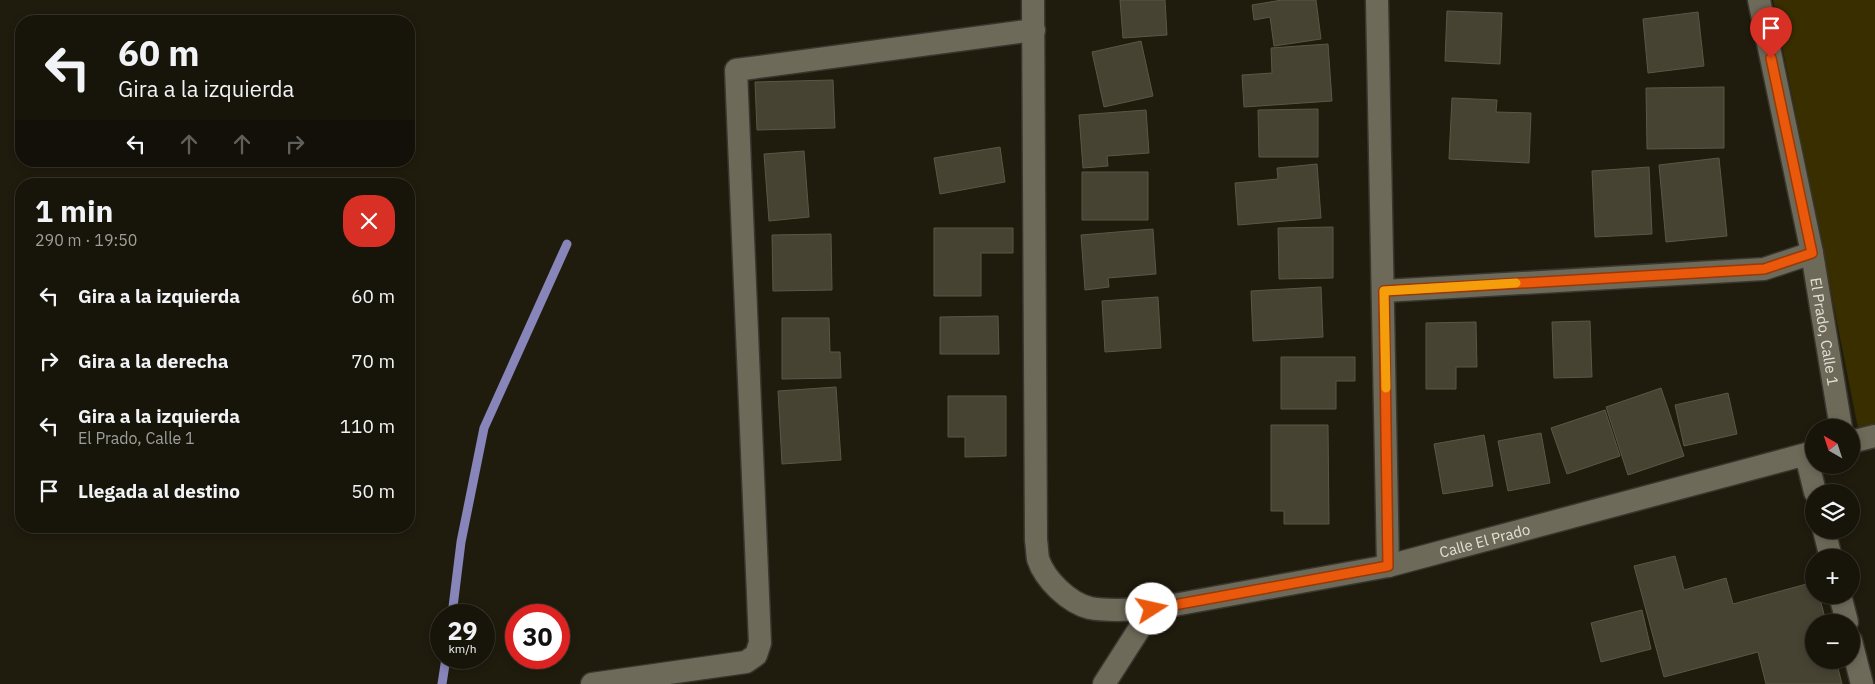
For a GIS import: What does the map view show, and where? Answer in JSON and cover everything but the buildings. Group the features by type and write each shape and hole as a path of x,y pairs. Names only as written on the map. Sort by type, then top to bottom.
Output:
{"street":[{"name":"Calle El Prado","path":"1033,0 1036,540 1038,560 1052,584 1069,599 1089,608 1118,610 1152,609 1388,566 1805,455"},
{"path":"1377,0 1388,566"},
{"name":"El Prado, Calle 1","path":"1759,0 1812,253 1840,419"},
{"path":"592,684 746,662 756,655 760,643 736,70 1034,30"},
{"path":"1384,291 1764,269 1812,253"},
{"path":"1860,440 1875,436"},
{"path":"1104,684 1152,609"},
{"path":"1858,669 1862,684"}],"shaded area":[{"path":"1773,0 1875,0 1875,434 1860,438 1860,419 1856,419"}],"waterway":[{"path":"453,604 461,542 484,428 567,244"},
{"path":"442,684 444,669"}],"slow traffic":[{"path":"1386,388 1384,291 1516,283"}],"route":[{"path":"1152,609 1388,566 1384,291 1764,269 1812,253 1771,58"}]}
